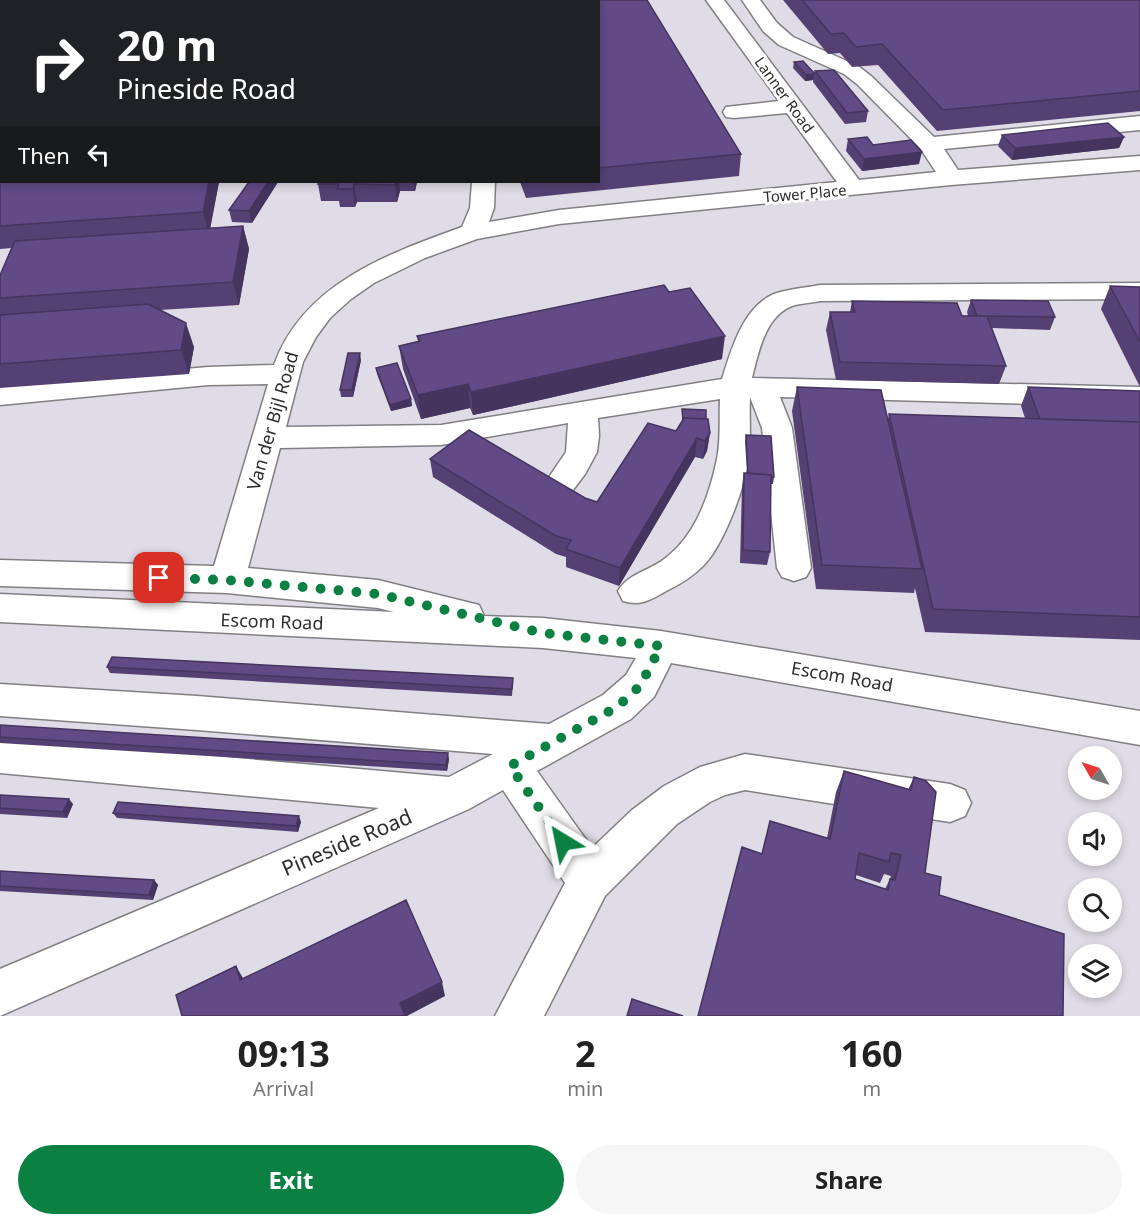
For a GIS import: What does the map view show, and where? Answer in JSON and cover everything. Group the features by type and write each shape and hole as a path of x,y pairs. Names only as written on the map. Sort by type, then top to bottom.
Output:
{"street":[{"name":"Lanner Road","path":"715,0 855,189"},
{"path":"750,0 756,11 778,36 796,47 850,70 864,80 929,144 951,178"},
{"path":"734,112 792,106"},
{"path":"929,144 1140,123"},
{"name":"Tower Place","path":"472,232 559,217 951,178 1140,164"},
{"path":"472,232 482,208 483,183"},
{"name":"Van der Bijl Road","path":"226,580 296,343 312,319 337,295 364,277 472,232"},
{"path":"636,591 674,572 693,555 709,530 720,503 733,458 748,387 746,346 759,322 771,308 783,300 804,295 918,291 1140,291"},
{"path":"0,395 208,376 286,374"},
{"path":"748,387 777,428 794,568"},
{"path":"268,438 441,435 582,411 748,387 1140,397"},
{"path":"559,486 582,456 586,440 582,411"},
{"name":"Escom Road","path":"0,573 226,580 378,594 543,633"},
{"name":"Escom Road","path":"0,608 543,633 661,646 1140,728"},
{"name":"Pineside Road","path":"0,993 454,796 617,707 630,697 649,673 661,646"},
{"path":"0,700 197,713 552,742"},
{"path":"0,754 454,796"},
{"path":"510,766 589,881"},
{"path":"519,1016 589,881 653,817 684,794 715,779 745,772 950,803"}],"shaded area":[{"path":"600,0 1140,0 1140,1016 0,1016 0,183 600,183"}],"building":[{"path":"600,0 647,0 741,154 600,168"},
{"path":"802,0 1140,0 1140,91 943,110 882,44 856,47 844,33 831,34"},
{"path":"803,61 814,74 806,75 794,62"},
{"path":"834,70 868,111 847,113 815,71"},
{"path":"1108,123 1124,137 1015,148 1002,135"},
{"path":"867,137 873,145 911,140 922,152 864,159 848,139"},
{"path":"0,183 209,183 203,212 0,226"},
{"path":"248,183 267,183 249,211 229,210"},
{"path":"396,183 395,185 354,184 353,189 337,189 339,184 318,184"},
{"path":"243,226 233,282 0,298 0,275 15,241"},
{"path":"664,285 669,292 690,288 725,336 471,392 468,384 418,395 399,346 420,341 417,336"},
{"path":"1110,286 1140,287 1140,342"},
{"path":"971,300 1048,301 1055,317 977,316"},
{"path":"852,301 957,303 962,316 987,316 1006,366 840,362 830,312 855,312"},
{"path":"148,304 186,323 181,350 0,364 0,315"},
{"path":"348,353 360,353 352,390 340,390"},
{"path":"397,363 411,399 390,405 376,368"},
{"path":"797,387 881,390 922,569 822,565"},
{"path":"1028,387 1140,391 1140,422 1040,419"},
{"path":"682,409 706,410 706,419 684,418 683,420"},
{"path":"889,414 1140,422 1140,617 933,609"},
{"path":"684,418 708,419 710,433 705,441 697,438 620,568 566,549 571,540 556,536 430,459 469,430 585,498 597,502 648,423 676,431"},
{"path":"746,435 771,436 774,477 748,473"},
{"path":"744,473 771,475 770,552 743,550"},
{"path":"112,657 513,678 512,689 107,667"},
{"path":"0,725 448,753 446,765 0,737"},
{"path":"844,771 911,790 914,777 926,781 936,792 925,873 941,877 939,895 1064,934 1063,1016 698,1016 742,847 762,854 770,821 830,839","holes":["859,853 889,862 891,853 901,855 895,880 890,879 888,890 855,879"]},
{"path":"0,795 69,799 63,812 0,808"},
{"path":"118,802 299,816 296,826 113,813"},
{"path":"0,871 154,880 149,895 0,886"},
{"path":"406,900 442,982 400,1003 405,1016 182,1016 176,995 236,966 240,980"},
{"path":"632,999 683,1016 627,1016"}],"route":[{"path":"159,578 226,580 378,594 543,633 661,646 649,673 630,697 617,707 510,766 563,842"}]}
